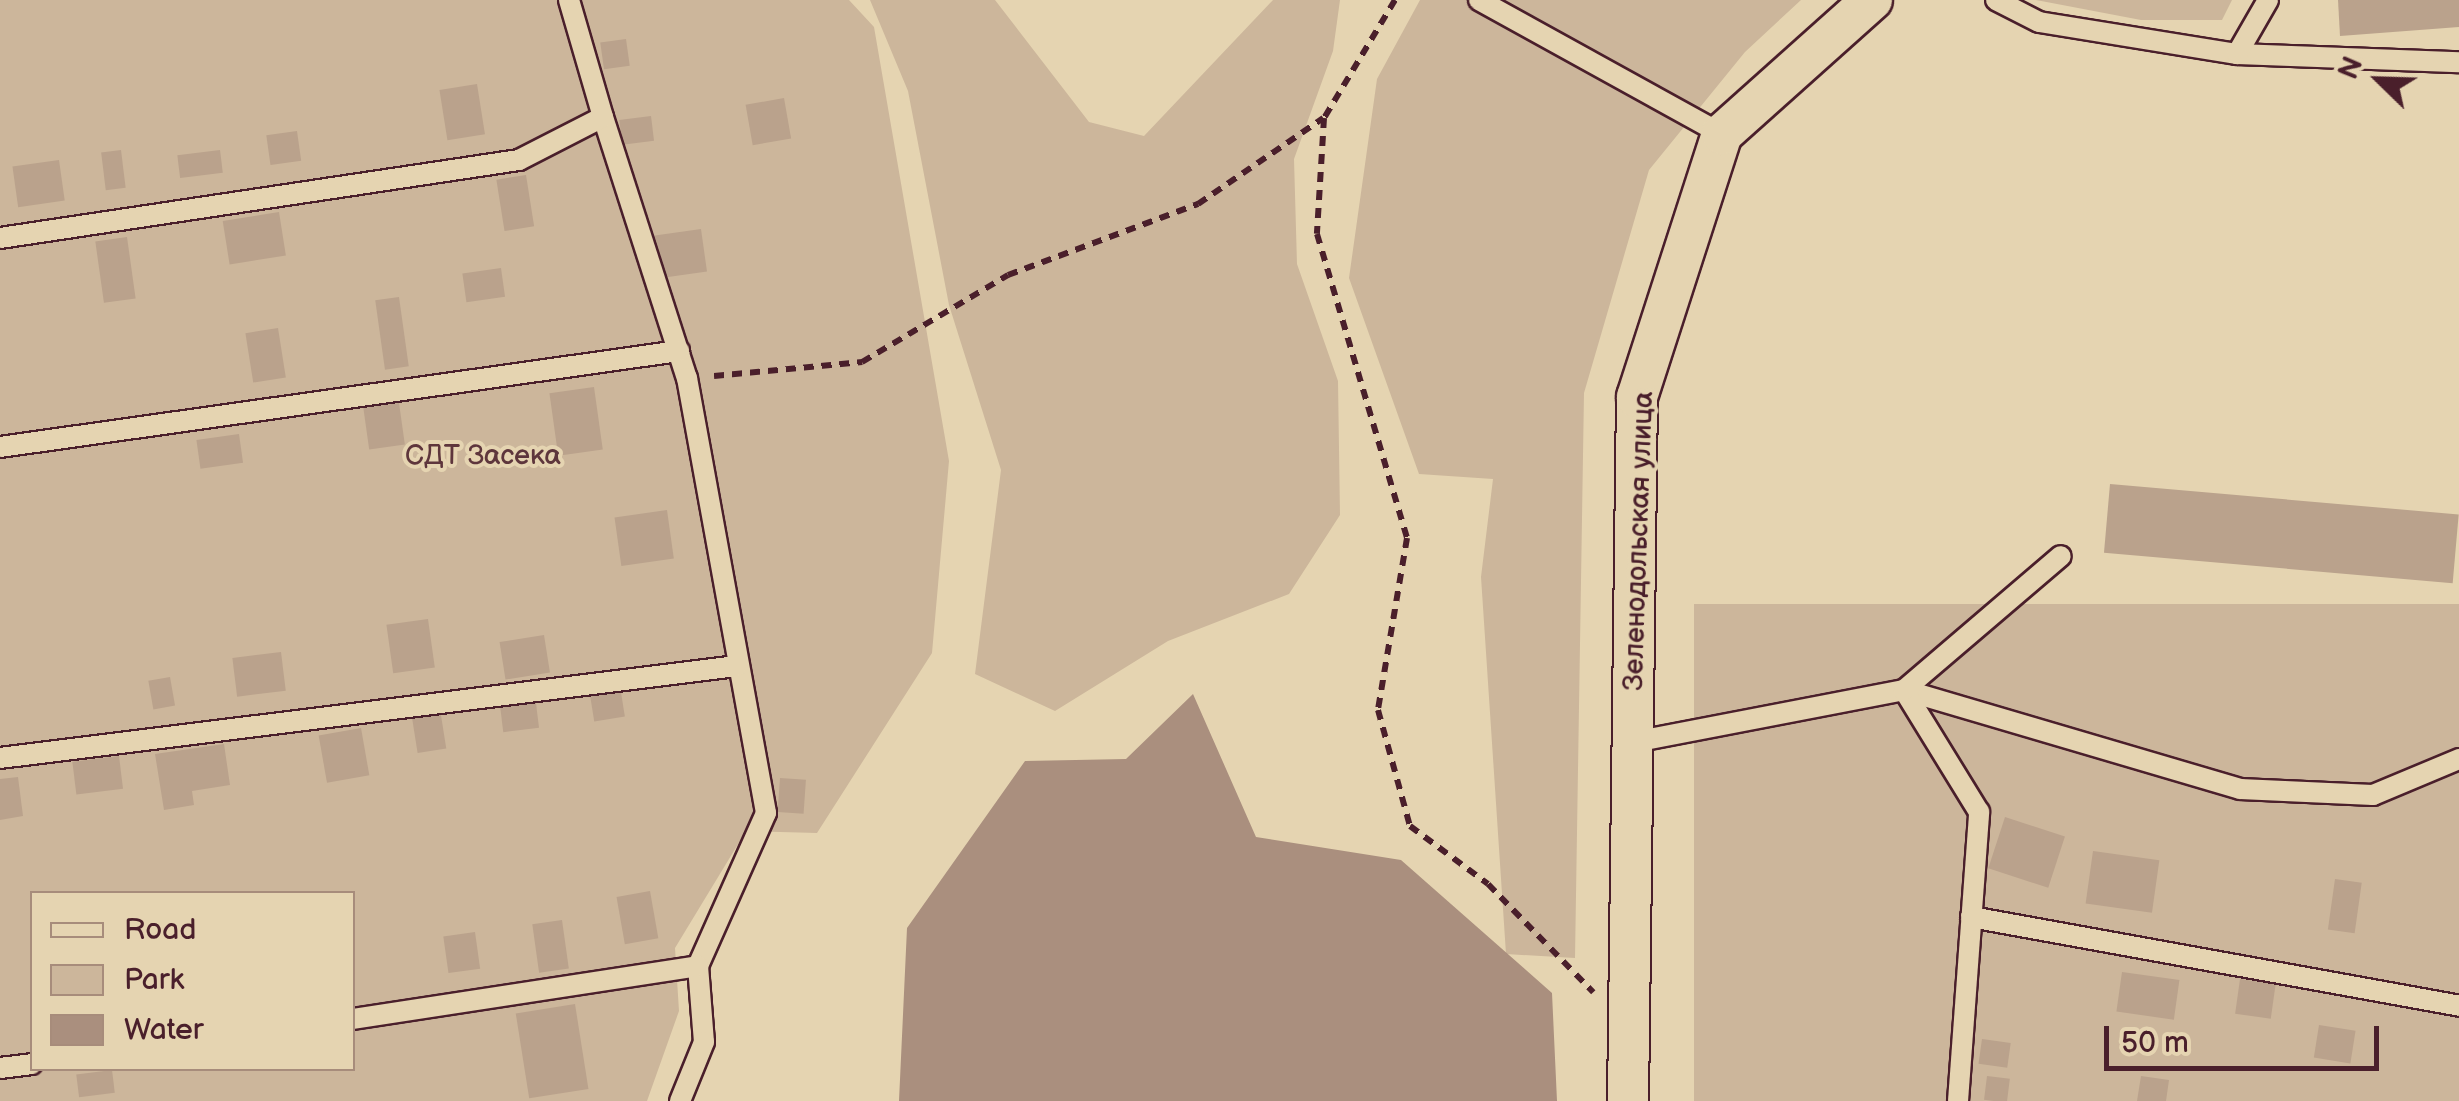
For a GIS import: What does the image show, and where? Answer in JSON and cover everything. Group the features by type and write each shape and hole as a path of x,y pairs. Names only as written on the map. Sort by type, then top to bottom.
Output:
{"street":[{"path":"1722,134 1872,0"},
{"name":"Зеленодольская улица","path":"1628,1101 1637,397 1722,134"}],"lane":[{"path":"569,0 688,378 766,813 698,966 704,1042 680,1101"},
{"path":"1479,0 1722,134"},
{"path":"1996,0 2039,22 2238,54 2459,62"},
{"path":"2238,54 2268,0"},
{"path":"0,238 519,160 603,117"},
{"path":"0,446 679,352"},
{"path":"1904,690 2061,556"},
{"path":"0,758 738,666"},
{"path":"1634,742 1904,690 2240,789 2372,794 2459,759"},
{"path":"1904,690 1979,812 1958,1101"},
{"path":"1972,918 2459,1006"},
{"path":"355,1019 698,966"},
{"path":"0,1068 30,1064"}],"path":[{"path":"688,378 862,362 1008,275 1198,204 1324,118 1395,0"},
{"path":"1324,118 1317,234 1407,538 1378,710 1410,826 1488,884 1607,1006"}],"green space":[{"name":"СДТ Засека","path":"0,0 849,0 874,27 949,461 932,653 817,833 746,831 675,948 679,1011 647,1101 0,1101"},
{"path":"870,0 995,0 1089,122 1144,136 1273,0 1340,0 1333,51 1294,159 1297,264 1338,381 1340,515 1289,594 1168,641 1055,711 975,674 1001,470 949,305 908,91"},
{"path":"1420,0 1801,0 1745,52 1649,170 1584,393 1575,958 1506,954 1481,577 1493,479 1419,474 1349,278 1377,79"},
{"path":"2036,0 2232,0 2222,20 2141,20"},
{"path":"1694,604 2459,604 2459,1101 1694,1101"}],"water":[{"path":"1193,694 1256,837 1401,860 1552,993 1557,1101 899,1101 907,928 1025,761 1126,759"}],"building":[{"path":"2338,0 2459,0 2459,27 2340,36"},
{"path":"626,39 630,66 604,69 600,43"},
{"path":"477,84 485,134 447,140 439,90"},
{"path":"784,98 791,138 753,145 746,105"},
{"path":"651,116 654,141 622,145 619,120"},
{"path":"297,131 301,161 270,165 266,135"},
{"path":"121,150 126,188 106,190 101,152"},
{"path":"220,150 223,173 180,178 177,155"},
{"path":"59,160 65,201 18,207 12,167"},
{"path":"526,175 534,226 505,231 496,180"},
{"path":"279,212 286,255 230,264 223,221"},
{"path":"701,229 707,272 657,279 651,236"},
{"path":"127,237 136,298 104,303 95,241"},
{"path":"501,268 505,297 466,302 462,273"},
{"path":"399,297 409,366 385,370 375,300"},
{"path":"278,328 286,377 253,383 245,333"},
{"path":"594,387 603,449 558,456 549,393"},
{"path":"399,403 405,445 369,450 363,408"},
{"path":"239,434 243,463 200,469 196,440"},
{"path":"2110,484 2459,515 2453,583 2104,553"},
{"path":"667,510 674,559 621,566 615,517"},
{"path":"428,619 435,668 393,673 386,625"},
{"path":"544,635 550,673 505,680 500,642"},
{"path":"281,652 286,691 237,697 232,658"},
{"path":"170,677 175,706 153,709 148,681"},
{"path":"620,686 625,717 594,721 589,691"},
{"path":"535,695 539,728 503,732 499,699"},
{"path":"440,709 446,749 418,753 411,714"},
{"path":"361,728 369,775 327,783 319,735"},
{"path":"224,744 230,785 192,791 194,805 164,810 155,754"},
{"path":"119,756 123,789 76,794 72,762"},
{"path":"18,777 23,816 0,820 0,779"},
{"path":"780,778 806,780 804,814 778,812"},
{"path":"2005,817 2065,836 2048,888 1988,868"},
{"path":"2093,851 2159,860 2152,913 2086,903"},
{"path":"2335,879 2362,883 2355,933 2328,930"},
{"path":"650,891 658,938 625,944 617,897"},
{"path":"562,920 569,969 539,973 532,924"},
{"path":"475,932 480,969 448,973 443,936"},
{"path":"2122,972 2179,980 2174,1020 2116,1012"},
{"path":"2240,979 2276,984 2271,1019 2235,1014"},
{"path":"575,1004 588,1089 529,1098 516,1013"},
{"path":"2319,1025 2356,1031 2350,1063 2314,1058"},
{"path":"1982,1039 2011,1043 2007,1068 1979,1064"},
{"path":"112,1071 115,1093 79,1097 76,1074"},
{"path":"1987,1076 2010,1079 2007,1101 1984,1100"},
{"path":"2141,1076 2169,1080 2166,1101 2137,1101"}]}
